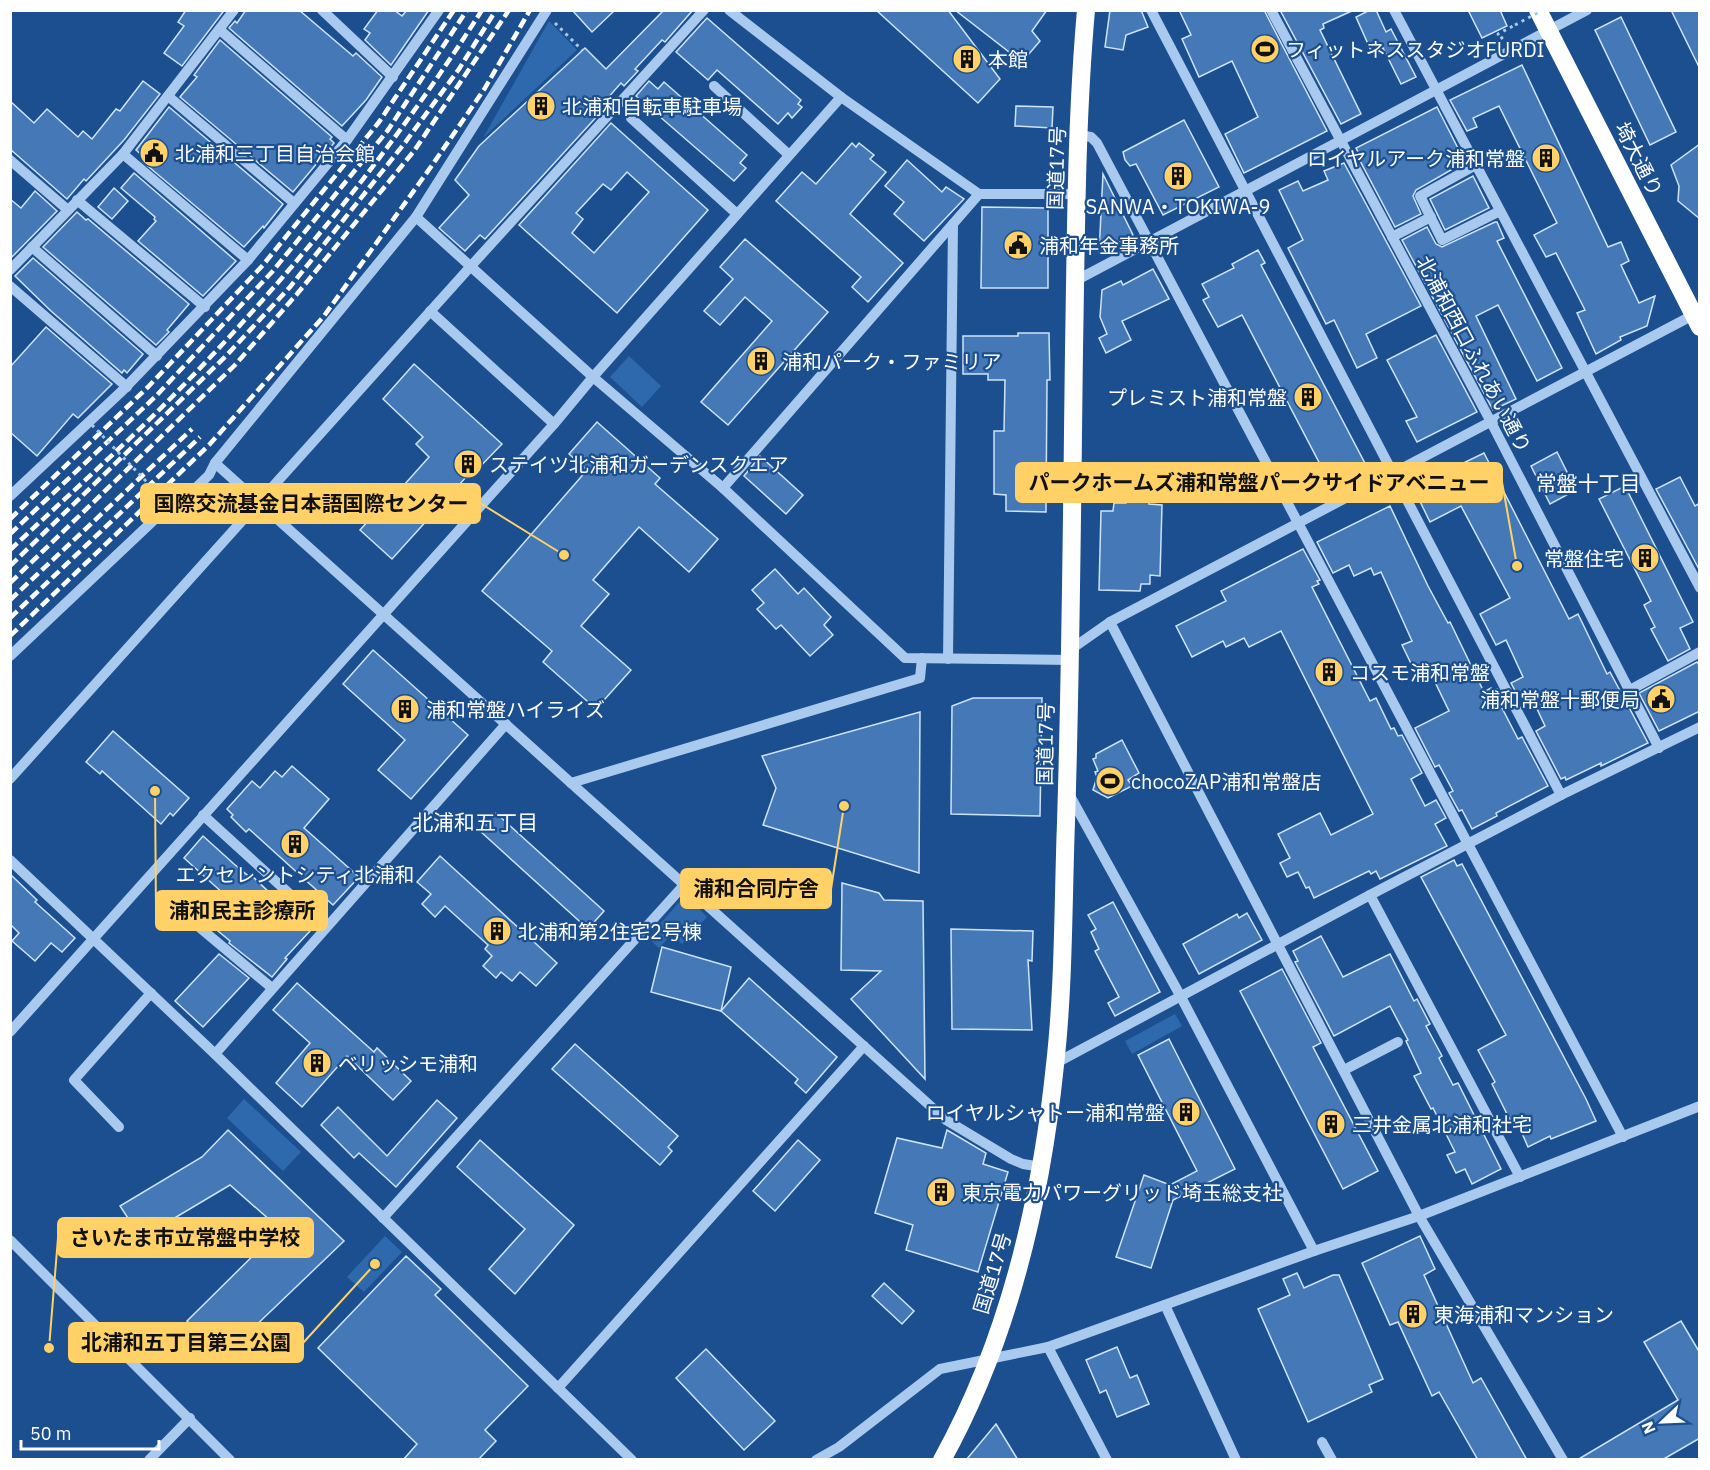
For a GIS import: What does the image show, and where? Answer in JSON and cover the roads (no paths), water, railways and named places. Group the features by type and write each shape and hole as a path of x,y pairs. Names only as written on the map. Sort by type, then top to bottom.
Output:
{"highway":[{"name":"国道17号","path":"942,1460 957,1432 988,1359 1028,1234 1042,1167 1056,1063 1067,789 1077,194 1086,10"},
{"name":"埼大通り","path":"1538,10 1697,318"}],"street":[{"path":"10,270 123,154 234,10"},
{"path":"322,10 393,78"},
{"path":"10,496 127,387 248,260 347,140 439,10"},
{"path":"10,779 704,10"},
{"path":"729,10 841,97 979,194 1077,194"},
{"path":"1151,10 1561,795"},
{"name":"北浦和西口ふれあい通り","path":"1271,10 1491,422 1659,748"},
{"path":"1394,10 1700,588"},
{"path":"1075,281 1587,10"},
{"path":"10,656 156,518 174,509 209,475 215,463 416,217 546,12"},
{"path":"220,30 347,140"},
{"path":"714,86 789,155"},
{"path":"168,96 294,203"},
{"path":"10,1032 554,424 841,97"},
{"path":"632,118 737,214"},
{"path":"1079,135 1091,137 1097,143 1623,1137"},
{"path":"123,154 248,260"},
{"path":"10,160 68,210"},
{"path":"1476,165 1420,196 1442,240 1500,211"},
{"path":"723,488 979,194"},
{"path":"77,200 205,307"},
{"path":"416,217 593,377 723,488 905,658 1070,655 1110,622 1585,372 1697,318"},
{"path":"1392,237 1431,217"},
{"path":"948,659 953,224"},
{"path":"32,247 157,356"},
{"path":"10,286 127,387"},
{"path":"430,311 554,424"},
{"path":"215,463 946,1120 1011,1159 1023,1164 1042,1167"},
{"path":"1110,622 1419,1216 1563,1460"},
{"path":"1630,690 1700,652"},
{"path":"571,783 920,678 922,658"},
{"path":"214,1054 506,724"},
{"path":"1056,1063 1467,844 1700,727"},
{"path":"1067,789 1181,997 1314,1251"},
{"path":"203,815 326,927"},
{"path":"10,860 151,993 632,1460"},
{"path":"383,1218 684,885"},
{"path":"1370,895 1520,1177"},
{"path":"194,922 272,988"},
{"path":"119,1127 74,1080 151,993"},
{"path":"1344,1070 1398,1042"},
{"path":"558,1388 864,1046"},
{"path":"816,1460 839,1447 940,1369 1048,1347 1314,1251 1419,1216 1700,1106"},
{"path":"10,1240 230,1460"},
{"path":"1165,1305 1236,1460"},
{"path":"1048,1347 1107,1460"},
{"path":"149,1460 190,1418"},
{"path":"1322,1442 1332,1460"}],"railway":[{"path":"10,519 148,387 263,265 379,122 454,10"},
{"path":"10,534 156,396 272,272 388,130 467,10"},
{"path":"10,550 166,403 210,358 294,264 374,165 482,10"},
{"path":"10,566 226,356 290,287 404,144 459,69 496,10"},
{"path":"10,583 235,365 297,294 414,151 509,10"},
{"path":"10,636 209,445 324,316 485,88 530,10"},
{"path":"10,600 192,429"},
{"path":"10,618 200,437"}],"place":[{"name":"フィットネススタジオFURDI","path":"1265,49"},
{"name":"本館","path":"967,59"},
{"name":"北浦和自転車駐車場","path":"541,106"},
{"name":"北浦和三丁目自治会館","path":"154,153"},
{"name":"ロイヤルアーク浦和常盤","path":"1546,158"},
{"name":"SANWA・TOKIWA-9","path":"1178,176"},
{"name":"浦和年金事務所","path":"1018,245"},
{"name":"浦和パーク・ファミリア","path":"761,361"},
{"name":"プレミスト浦和常盤","path":"1308,397"},
{"name":"ステイツ北浦和ガーデンスクエア","path":"468,464"},
{"name":"国際交流基金日本語国際センター","path":"564,555"},
{"name":"常盤住宅","path":"1645,558"},
{"name":"パークホームズ浦和常盤パークサイドアベニュー","path":"1517,566"},
{"name":"コスモ浦和常盤","path":"1329,672"},
{"name":"浦和常盤十郵便局","path":"1661,699"},
{"name":"浦和常盤ハイライズ","path":"405,709"},
{"name":"chocoZAP浦和常盤店","path":"1110,781"},
{"name":"浦和民主診療所","path":"155,791"},
{"name":"浦和合同庁舎","path":"844,806"},
{"name":"エクセレントシティ北浦和","path":"295,844"},
{"name":"北浦和第2住宅2号棟","path":"497,931"},
{"name":"ベリッシモ浦和","path":"317,1063"},
{"name":"ロイヤルシャトー浦和常盤","path":"1186,1112"},
{"name":"三井金属北浦和社宅","path":"1331,1124"},
{"name":"東京電力パワーグリッド埼玉総支社","path":"941,1192"},
{"name":"北浦和五丁目第三公園","path":"375,1264"},
{"name":"東海浦和マンション","path":"1413,1314"},
{"name":"さいたま市立常盤中学校","path":"49,1348"}],"district":[{"name":"常盤十丁目","path":"1588,483"},
{"name":"北浦和五丁目","path":"475,822"}]}
